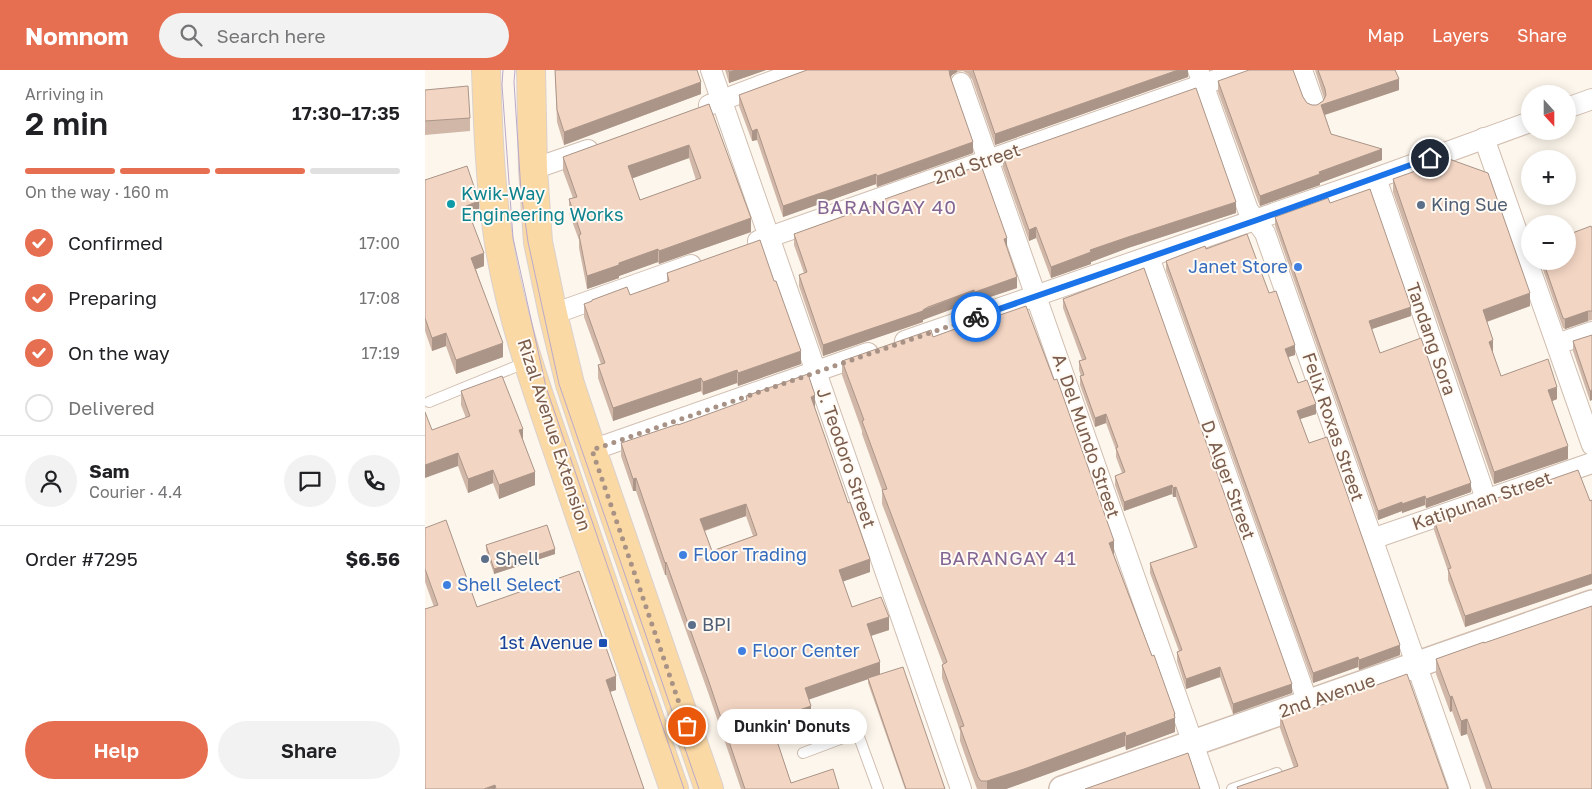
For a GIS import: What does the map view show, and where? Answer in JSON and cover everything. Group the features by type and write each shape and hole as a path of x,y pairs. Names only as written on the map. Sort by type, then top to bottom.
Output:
{"main road":[{"name":"Rizal Avenue Extension","path":"486,70 491,182 499,245 516,318 528,362 674,789"},
{"name":"Rizal Avenue Extension","path":"531,70 533,170 538,242 570,384 709,789"},
{"path":"571,489 602,479"}],"street":[{"name":"J. Teodoro Street","path":"711,70 961,789"},
{"path":"695,110 802,70"},
{"name":"2nd Street","path":"741,247 989,160 1200,77 1244,70"},
{"path":"1302,70 1314,104"},
{"name":"Felix Roxas Street","path":"1200,77 1248,210 1265,232 1460,789"},
{"name":"A. Del Mundo Street","path":"961,83 1209,789"},
{"path":"1576,105 1592,99"},
{"path":"592,450 815,371 1257,220 1521,125"},
{"path":"1484,138 1592,445"},
{"path":"533,170 605,143"},
{"name":"Tandang Sora","path":"1376,178 1486,499"},
{"path":"553,314 713,257"},
{"name":"D. Alger Street","path":"1149,257 1309,703"},
{"path":"1557,344 1592,332"},
{"name":"Katipunan Street","path":"1373,539 1592,463"},
{"name":"2nd Avenue","path":"1062,789 1592,603"}],"lane":[{"path":"429,402 528,362"},
{"path":"803,753 851,735 856,735 859,737 878,789"},
{"path":"1232,789 1277,773"}],"building":[{"path":"555,70 697,70 701,82 564,132 557,110"},
{"path":"807,70 949,70 973,142 877,176 876,174 783,206 757,129 752,131 739,95"},
{"path":"973,70 1178,70 995,134"},
{"path":"1249,70 1293,70 1307,103 1317,105 1323,101 1326,95 1318,70 1395,70 1399,79 1321,105 1331,134 1382,149 1260,196 1218,81"},
{"path":"468,86 470,118 425,121 425,90"},
{"path":"1196,88 1236,202 1090,250 1091,252 1051,267 1036,227 1029,230 1003,156"},
{"path":"709,104 751,218 659,251 658,249 587,276 579,235 581,234 569,199 577,197 563,157","holes":["689,145 701,178 640,200 628,166"]},
{"path":"1449,159 1488,173 1530,293 1483,310 1493,340 1489,342 1501,376 1548,359 1557,387 1548,390 1568,446 1494,472 1393,179"},
{"path":"981,165 1007,238 1004,239 1017,277 975,292 974,290 928,307 923,311 823,345 799,275 807,272 794,234"},
{"path":"467,166 479,201 466,206 484,253 471,258 503,343 456,360 446,333 432,338 425,318 425,180"},
{"path":"1370,189 1411,307 1369,321 1380,353 1421,338 1471,483 1426,499 1425,496 1378,511 1275,217 1328,198 1330,203"},
{"path":"1591,226 1592,228 1592,311 1565,319 1563,318 1546,270 1576,270 1576,232"},
{"path":"1247,234 1269,293 1276,291 1295,345 1285,349 1298,383 1307,380 1316,404 1297,411 1309,443 1327,437 1400,645 1359,660 1358,657 1313,673 1166,261 1205,246 1206,249"},
{"path":"760,240 801,351 738,373 737,370 703,382 701,378 613,408 598,365 605,363 584,304 627,287 630,295 669,281 667,273"},
{"path":"1144,268 1292,684 1233,704 1220,667 1186,679 1177,652 1182,650 1150,563 1197,547 1176,487 1173,488 1172,485 1124,502 1115,476 1125,472 1116,448 1118,447 1106,414 1095,418 1080,376 1084,375 1079,361 1086,359 1063,299"},
{"path":"1026,306 1054,380 1057,379 1114,541 1109,543 1152,656 1154,655 1175,718 1126,736 1125,732 1024,769 987,781 981,781 960,727 964,726 942,665 947,662 882,490 887,489 842,361 931,330 933,337"},
{"path":"1592,335 1592,390 1590,391 1573,341"},
{"path":"808,374 815,395 811,397 848,503 850,502 870,559 839,570 852,607 881,597 889,617 867,624 880,662 805,688 811,706 770,720 791,783 833,769 839,789 745,789 636,478 633,479 621,443 747,400 746,396","holes":["746,504 757,535 712,551 700,519"]},
{"path":"502,376 523,429 519,430 535,472 499,485 493,470 468,479 458,453 425,465 425,412 432,430 470,416 461,391"},
{"path":"1578,470 1590,501 1592,500 1592,574 1465,616 1448,569 1451,568 1434,520"},
{"path":"446,520 477,607 579,571 616,676 606,680 644,789 496,789 495,785 484,789 425,789 425,609 438,605 425,569 425,528"},
{"path":"547,525 555,549 494,569 486,545"},
{"path":"1592,606 1592,789 1492,789 1467,719 1461,721 1436,659"},
{"path":"903,667 945,789 906,789 868,678"},
{"path":"1407,674 1448,789 1238,789 1237,787 1298,766 1280,715 1304,707 1305,711"},
{"path":"1188,753 1200,789 1085,789"}],"tram line":[{"path":"503,70 502,85 513,238 546,387 684,789"},
{"path":"515,70 514,82 521,192 528,242 559,384 699,789"}],"way so far":[{"path":"687,726 592,450 815,371 976,317"}],"place":[{"name":"Kwik-Way Engineering Works","path":"451,204"},
{"name":"King Sue","path":"1421,205"},
{"name":"Janet Store","path":"1298,267"},
{"name":"Floor Trading","path":"683,555"},
{"name":"Shell","path":"485,559"},
{"name":"Shell Select","path":"447,585"},
{"name":"BPI","path":"692,625"},
{"name":"1st Avenue","path":"603,643"},
{"name":"Floor Center","path":"742,651"},
{"name":"Dunkin' Donuts","path":"687,726"}],"district":[{"name":"BARANGAY 40","path":"887,207"},
{"name":"BARANGAY 41","path":"1008,558"}],"route":[{"path":"976,317 1430,158"}]}
